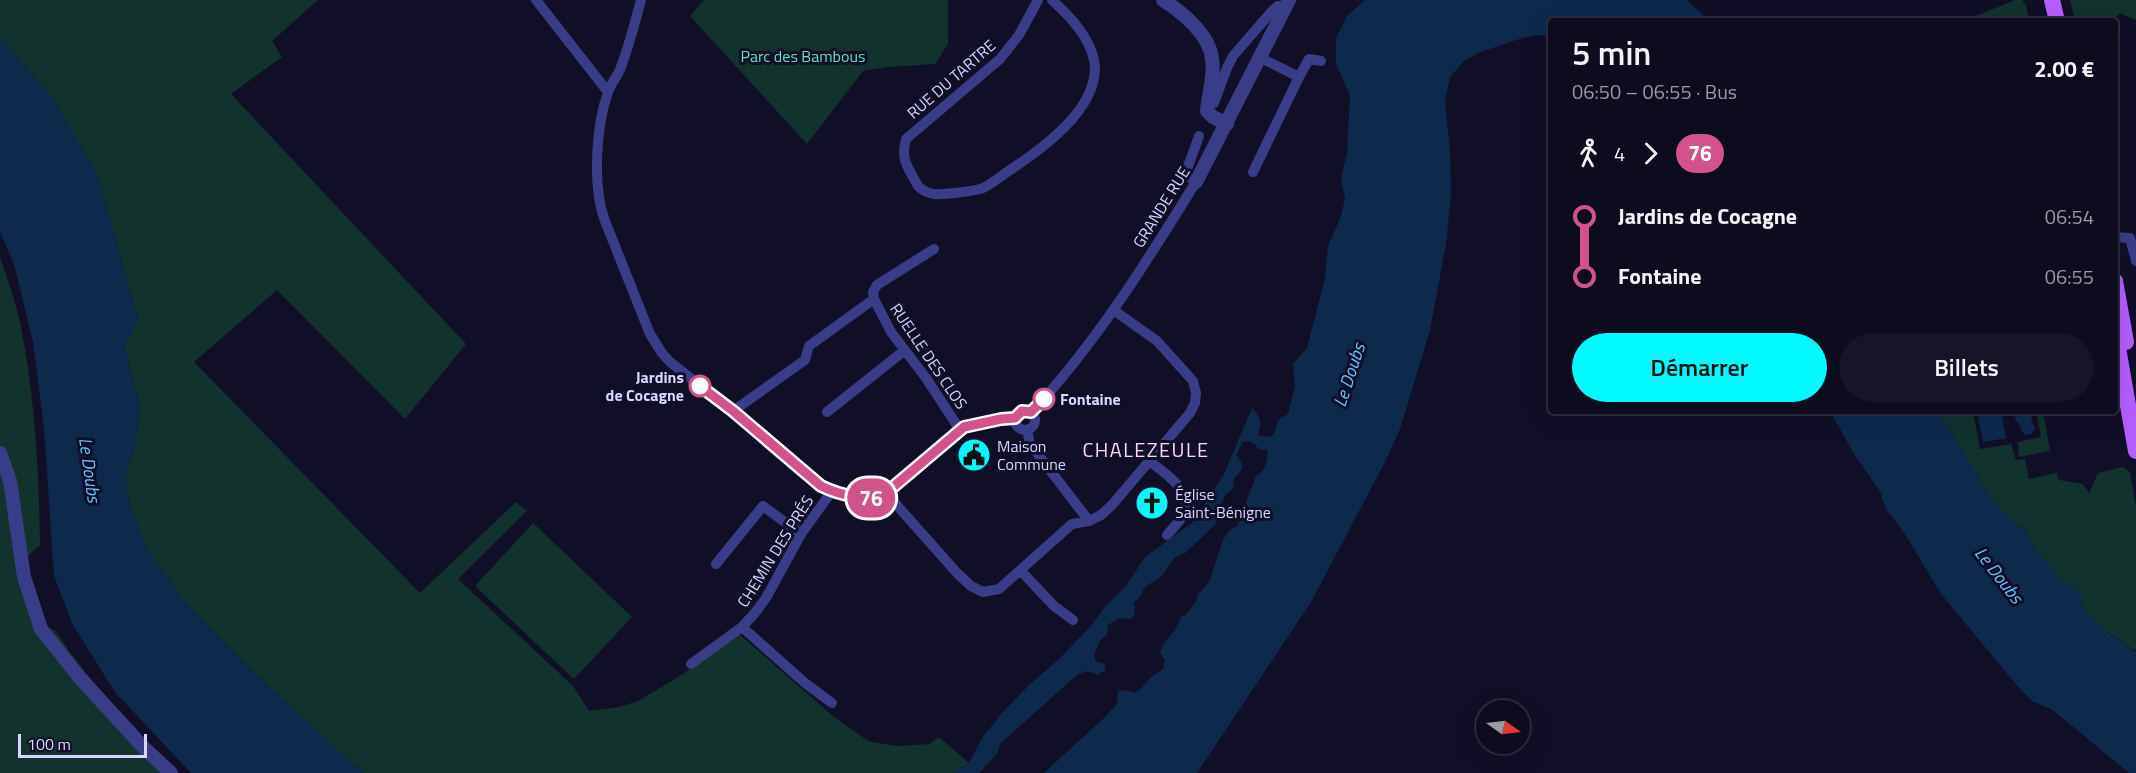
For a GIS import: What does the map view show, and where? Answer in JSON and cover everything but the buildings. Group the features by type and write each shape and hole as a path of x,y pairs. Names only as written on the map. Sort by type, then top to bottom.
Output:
{"main road":[{"path":"2052,0 2055,18"},
{"path":"2060,0 2063,18"},
{"path":"2119,329 2136,396"},
{"path":"2119,329 2136,451"}],"street":[{"path":"536,0 608,92"},
{"path":"640,0 620,70 608,92 600,129 597,168 598,198 640,311 650,334 662,353 811,479 832,491 872,498 886,493 960,430 972,424 1015,418 1022,411 1031,412 1035,421 1032,428 1027,430 1017,427 1015,418"},
{"name":"RUE DU TARTRE","path":"1038,0 1018,35 1000,59 906,139 903,150 904,159 921,189 934,194 982,189 1055,138 1083,105 1092,85 1095,68 1089,47 1077,26 1052,0"},
{"path":"1163,0 1189,20 1208,47 1213,62 1212,86 1207,111 1227,124"},
{"path":"1214,103 1227,68 1240,46 1273,10 1287,3"},
{"name":"GRANDE RUE","path":"1031,412 1053,390 1115,311 1196,182 1287,3"},
{"path":"1261,58 1299,77"},
{"path":"1253,172 1309,59 1321,61"},
{"path":"1196,182 1186,172 1199,136"},
{"path":"2118,237 2130,238 2136,261"},
{"path":"733,411 806,360 809,346 874,299 873,292 877,285 934,249"},
{"name":"RUELLE DES CLOS","path":"874,299 891,332 960,430"},
{"path":"886,493 957,573 971,586 983,592 999,589 1022,571 1072,524 1089,521 1101,514 1112,505 1190,413 1195,404 1196,393 1193,381 1157,341 1115,311"},
{"path":"827,412 905,350"},
{"path":"1027,430 1030,444 1089,521"},
{"path":"0,453 10,482 24,578 40,629 80,678 144,748 171,773"},
{"path":"1149,461 1169,477 1185,499 1186,507 1183,514 1167,535"},
{"name":"CHEMIN DES PRÉS","path":"691,664 742,627 766,598 801,534 832,491"},
{"path":"716,564 763,506 801,534"},
{"path":"1022,571 1054,606 1073,620"},
{"name":"CHEMIN DES PRÉS","path":"742,627 805,683 832,703"}],"green space":[{"path":"0,0 318,0 272,41 282,57 231,94 466,344 405,419 277,290 194,362 420,593 516,502 527,511 458,579 573,686 589,711 619,707 638,701 683,674 739,634 834,717 870,742 898,746 930,744 939,737 969,763 954,773 363,773 255,674 181,598 148,550 132,513 125,480 135,445 140,407 124,346 138,320 98,176 50,95 0,38"},
{"name":"Parc des Bambous","path":"704,0 948,0 948,44 935,64 863,71 807,144 690,16"},
{"path":"2015,0 2022,0 2026,5 2028,18 1971,18"},
{"path":"2070,0 2136,0 2136,20 2120,13 2114,18 2074,18"},
{"path":"0,257 20,322 35,433 40,545 17,566 33,619 56,631 140,743 170,773 0,773"},
{"path":"1939,414 1974,414 1980,449 2011,444 2016,460 2025,459 2029,479 2057,473 2059,480 2083,484 2089,493 2098,473 2123,467 2130,472 2136,507 2136,649 2134,650 2098,625 2083,609 2072,586 2063,582 2036,551 2026,531 2015,524 1988,495"},
{"path":"2037,414 2044,414 2050,451 2019,457 2018,442 2041,437"},
{"path":"533,523 632,617 574,679 475,586"}],"water":[{"name":"Le Doubs","path":"1365,0 1687,0 1706,18 1548,18 1548,36 1522,38 1478,53 1464,61 1450,77 1445,102 1450,150 1451,194 1446,244 1430,330 1400,429 1311,602 1197,773 1044,773 1117,704 1118,691 1134,693 1163,669 1165,660 1160,653 1164,644 1181,617 1186,615 1210,580 1223,540 1229,531 1237,526 1256,476 1266,465 1267,450 1258,449 1250,442 1243,442 1236,455 1242,463 1242,469 1234,479 1233,489 1220,503 1216,524 1185,553 1174,558 1162,576 1145,587 1133,603 1134,616 1131,619 1119,619 1108,625 1107,635 1101,639 1094,655 1096,662 1105,664 1105,670 1098,675 1088,671 1078,674 1001,743 996,755 979,773 954,773 969,763 982,738 1003,712 1091,626 1104,608 1126,586 1145,557 1193,522 1224,474 1252,408 1260,420 1258,433 1260,436 1270,437 1274,434 1278,420 1288,414 1295,387 1293,364 1307,348 1325,278 1328,246 1341,216 1345,199 1341,177 1347,153 1350,95 1336,64 1336,38 1347,16"},
{"name":"Le Doubs","path":"0,38 50,95 98,175 138,321 124,346 140,407 135,445 125,480 132,513 148,550 181,598 255,674 363,773 191,773 115,692 73,625 54,576 44,427 33,342 14,264 0,232"},
{"name":"Le Doubs","path":"1832,414 1939,414 1988,495 2015,524 2026,531 2036,551 2063,582 2081,594 2083,609 2098,625 2136,652 2136,773 2129,773 2051,709 2032,701 2020,689 1941,594 1905,534 1886,509 1882,494 1854,454"},
{"path":"1978,414 2002,414 2006,438 1983,442"},
{"path":"2016,414 2031,414 2035,427 2032,434 2026,435 2022,432 2015,420"}],"bus line":[{"name":"76","path":"700,386 821,486 832,491 872,498 886,493 964,427 1009,417 1015,418 1019,412 1025,410 1031,412 1044,399"}],"place":[{"name":"Jardins de Cocagne","path":"700,386"},
{"name":"Fontaine","path":"1044,399"},
{"name":"Maison Commune","path":"974,455"},
{"name":"Église Saint-Bénigne","path":"1152,503"}],"district":[{"name":"CHALEZEULE","path":"1146,449"}]}
